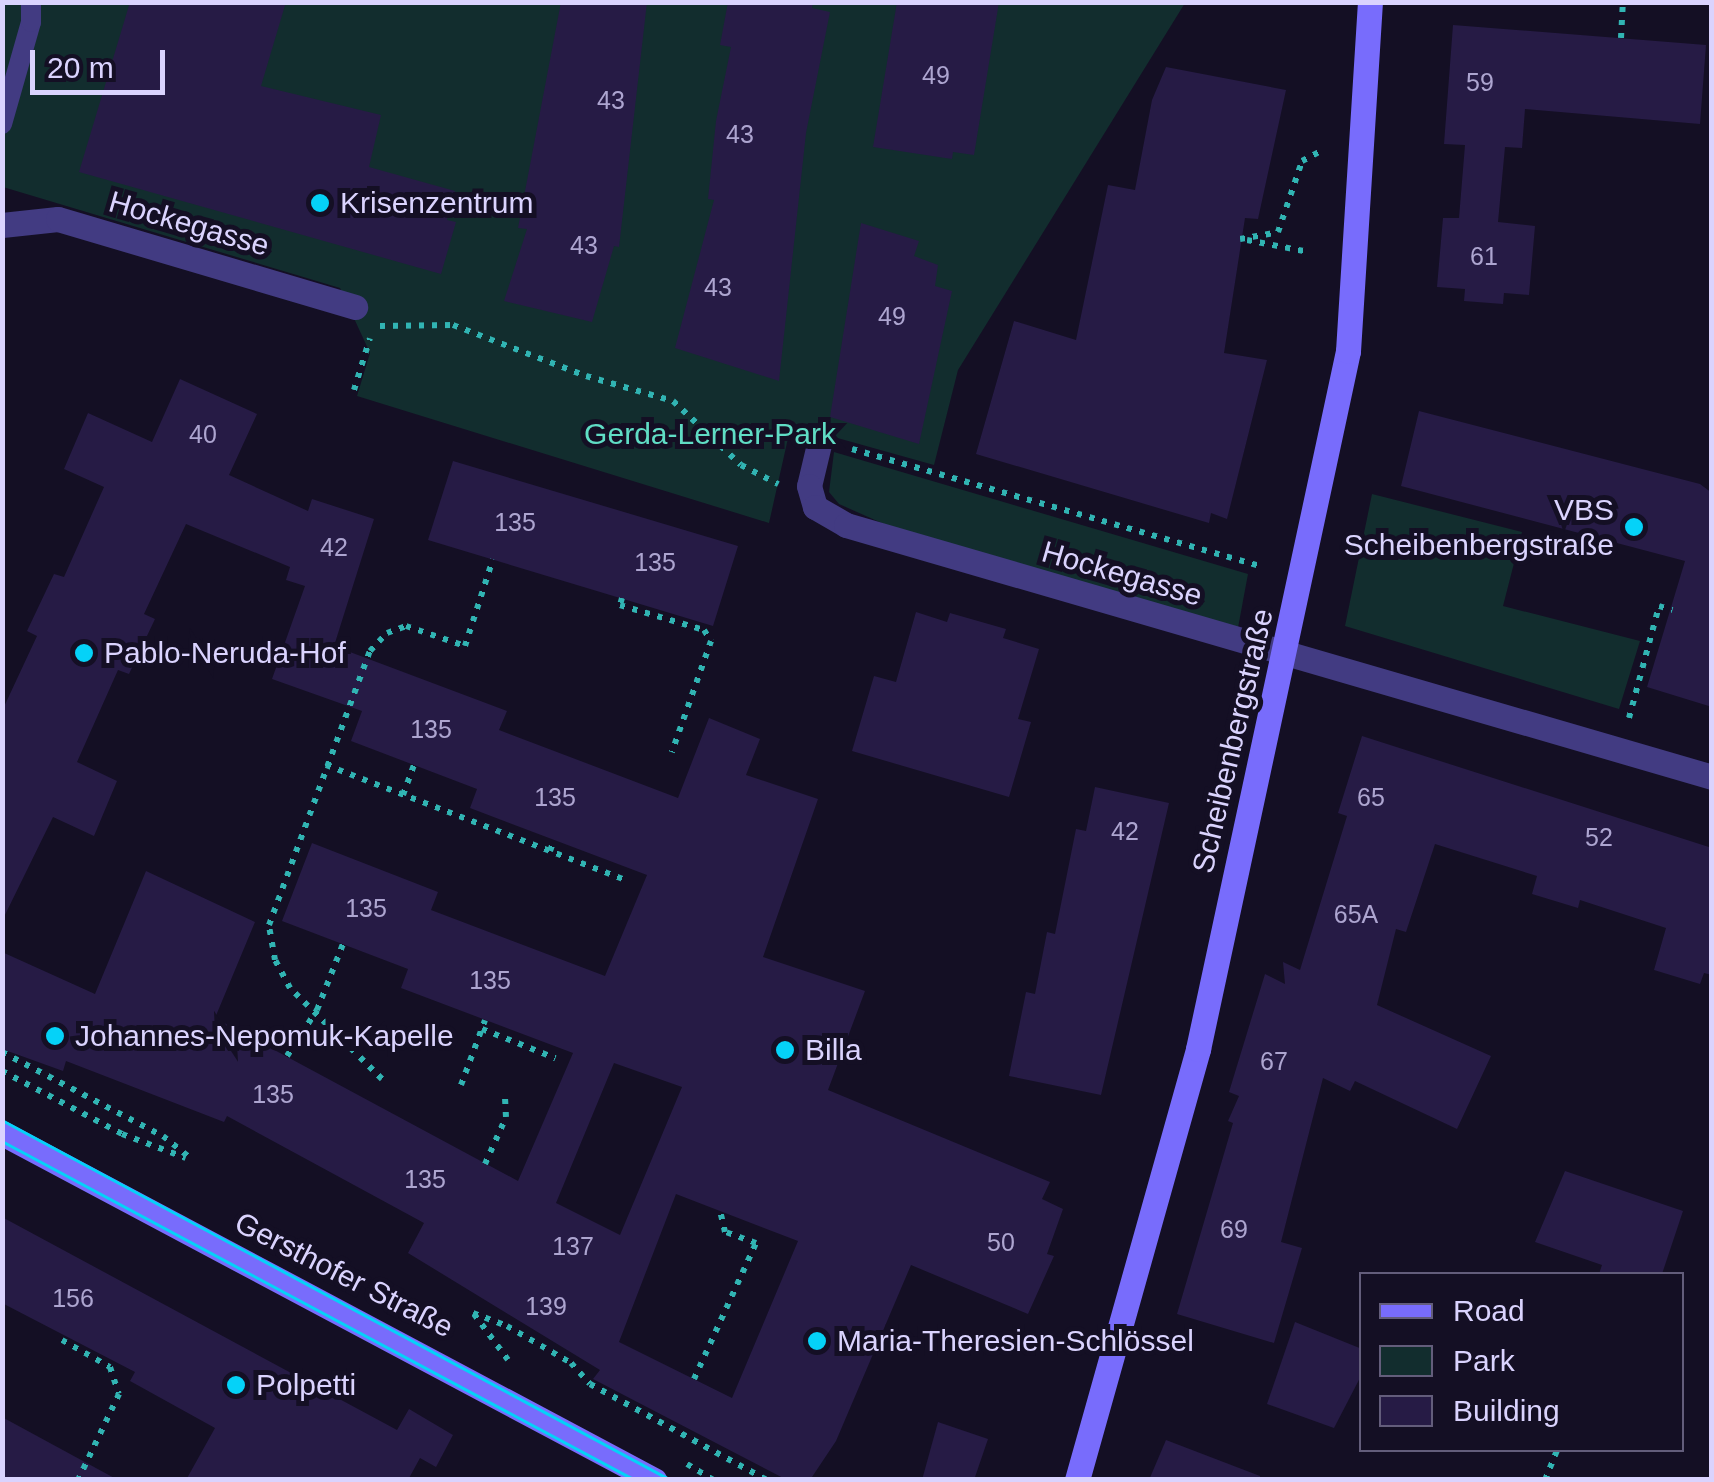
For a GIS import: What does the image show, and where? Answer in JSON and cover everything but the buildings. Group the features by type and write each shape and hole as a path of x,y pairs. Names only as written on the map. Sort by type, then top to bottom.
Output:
{"street":[{"name":"Scheibenbergstraße","path":"1077,1480 1198,1049 1286,656 1348,351 1370,2"},
{"name":"Hockegasse","path":"2,225 58,219 365,316"},
{"path":"809,486 820,440"},
{"name":"Hockegasse","path":"809,486 816,506 846,525 1712,777"},
{"name":"Gersthofer Straße","path":"2,1133 654,1480"}],"lane":[{"path":"2,124 32,22 31,2"}],"path":[{"path":"1620,38 1623,2"},
{"path":"1310,252 1240,239 1278,232 1302,161 1318,152"},
{"path":"354,390 365,316 390,330 453,324 586,376 656,395 688,411 741,465 778,484 809,486"},
{"path":"820,440 1260,566"},
{"path":"382,1079 318,1010 290,988 275,960 268,926 370,651 387,633 406,626 465,646 493,559"},
{"path":"622,598 620,605 704,630 711,641 672,752"},
{"path":"1634,700 1659,606 1672,610"},
{"path":"326,765 623,879"},
{"path":"403,795 414,765"},
{"path":"550,851 554,840"},
{"path":"287,1056 318,1010 343,944"},
{"path":"461,1086 485,1020"},
{"path":"482,1029 555,1058"},
{"path":"2,1052 163,1136 193,1160 122,1134 2,1071"},
{"path":"485,1164 506,1117 505,1098"},
{"path":"694,1379 756,1244 725,1232 720,1212"},
{"path":"473,1313 571,1363 590,1384 673,1425 768,1480"},
{"path":"62,1340 110,1367 118,1394 78,1480"},
{"path":"1545,1480 1556,1452"}],"green space":[{"name":"Gerda-Lerner-Park","path":"2,3 1185,3 958,370 934,465 791,425 769,523 357,396 370,353 340,288 3,187"},
{"path":"834,452 1248,574 1237,633 911,536 839,504 829,492"},
{"path":"1372,494 1522,532 1503,606 1640,641 1619,709 1345,626"}],"tram line":[{"path":"2,1120 671,1480"},
{"path":"2,1141 635,1480"}],"place":[{"name":"Krisenzentrum","path":"320,203"},
{"name":"VBS Scheibenbergstraße","path":"1634,527"},
{"name":"Pablo-Neruda-Hof","path":"84,653"},
{"name":"Johannes-Nepomuk-Kapelle","path":"55,1036"},
{"name":"Billa","path":"785,1050"},
{"name":"Maria-Theresien-Schlössel","path":"817,1341"},
{"name":"Polpetti","path":"236,1385"}]}
